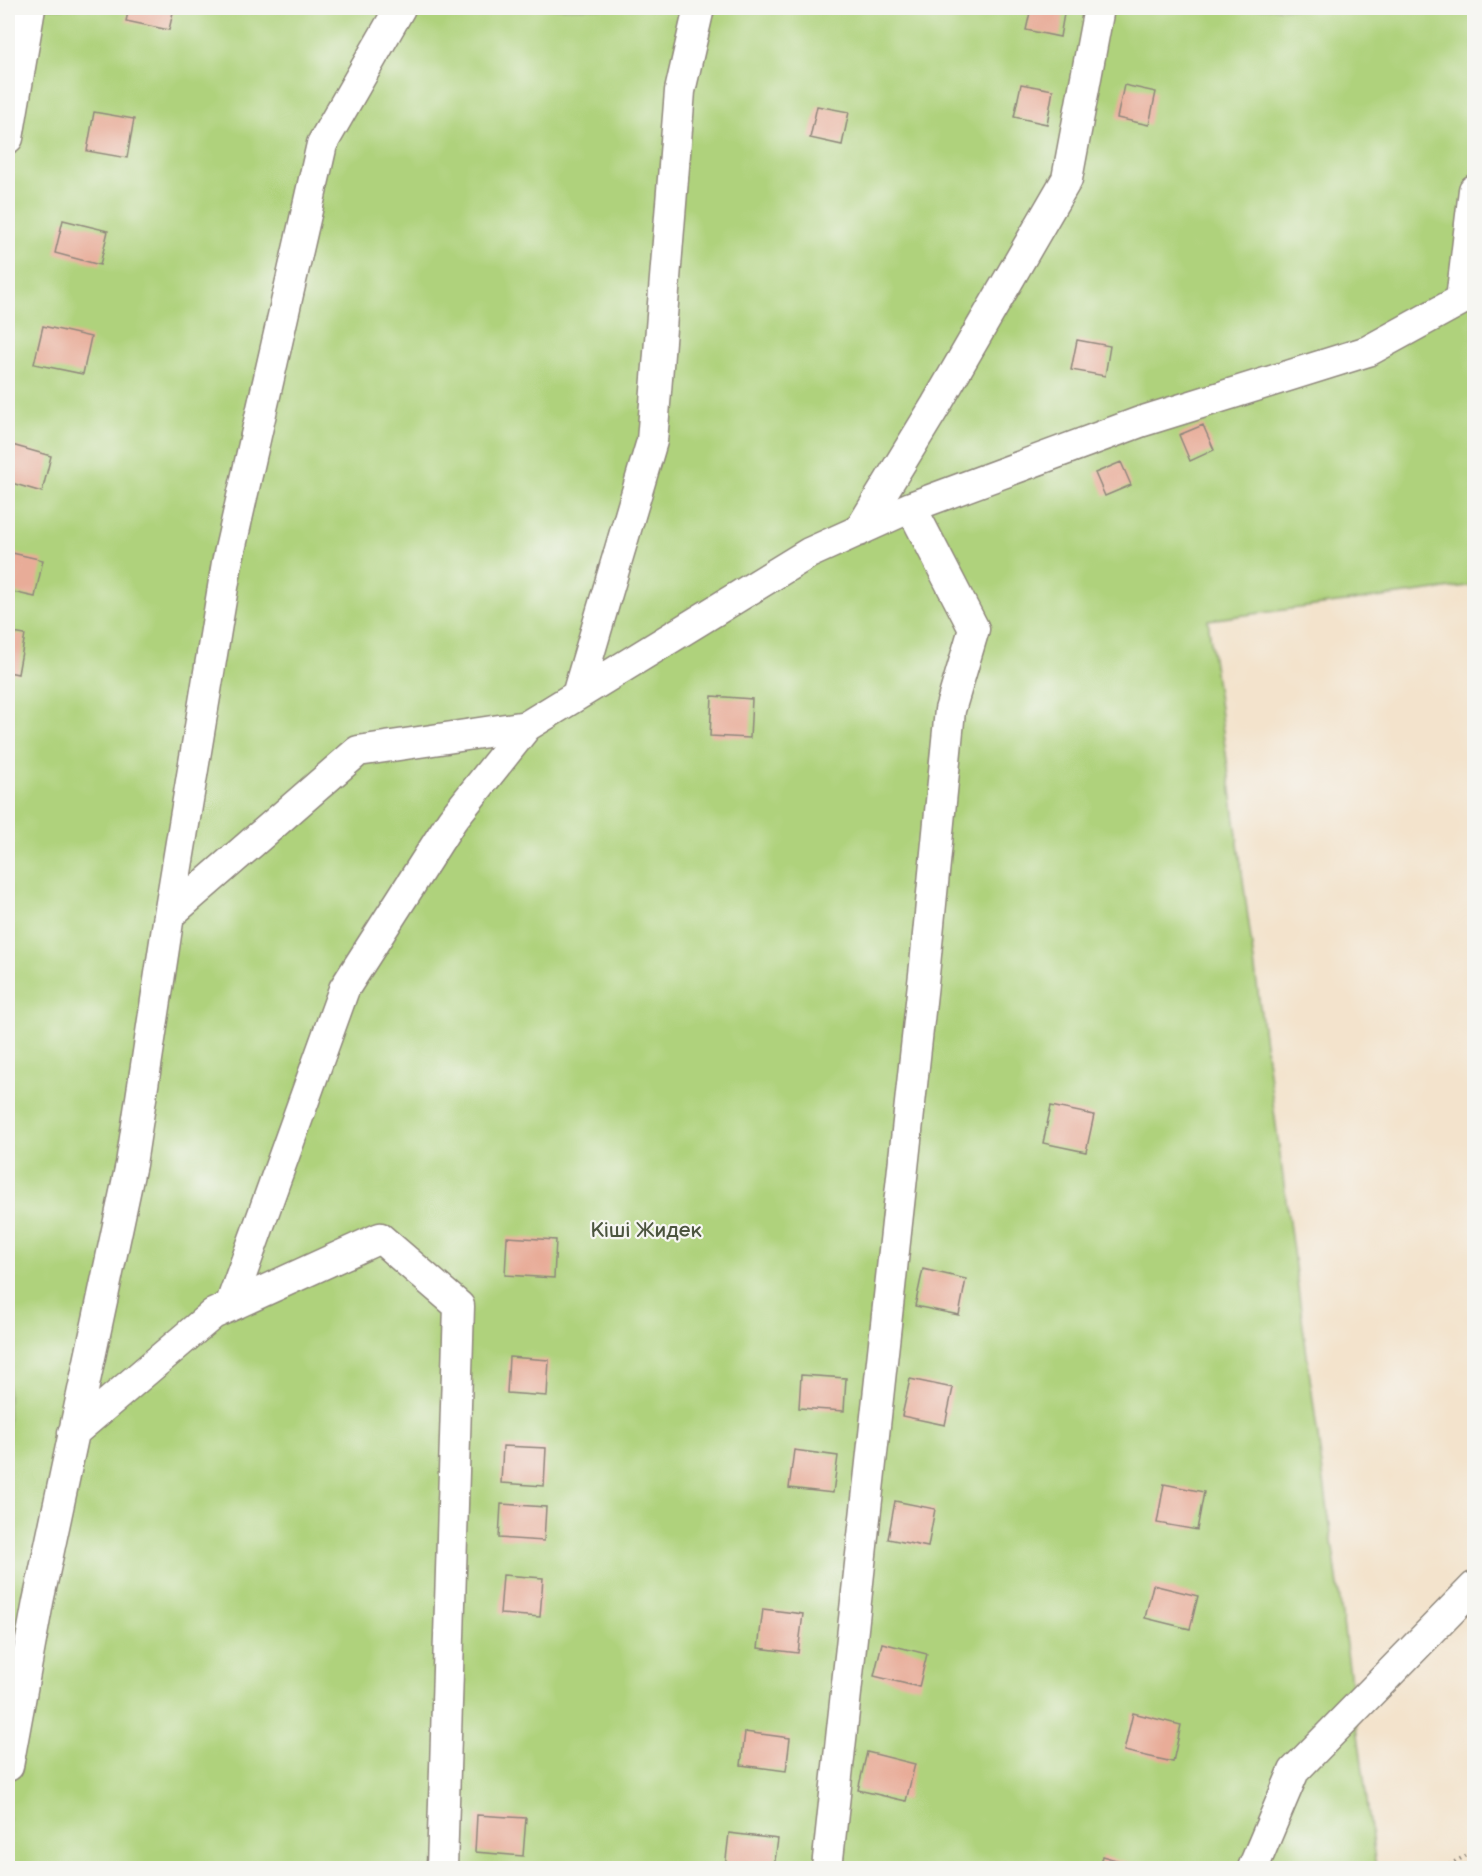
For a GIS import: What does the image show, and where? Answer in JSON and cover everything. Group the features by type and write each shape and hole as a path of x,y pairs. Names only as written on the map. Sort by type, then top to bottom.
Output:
{"street":[{"path":"8,1766 38,1602 131,1164 227,563 322,144 400,8"},
{"path":"577,696 652,441 680,91 699,8"},
{"path":"859,531 936,405 1067,178 1099,8"},
{"path":"8,138 28,9"},
{"path":"230,1306 344,989 452,820 527,726 809,553 911,507 1140,422 1368,351 1468,298 1474,190"},
{"path":"827,1869 925,965 950,710 975,629 911,507"},
{"path":"169,915 358,751 527,726"},
{"path":"73,1433 213,1314 380,1238 459,1306 442,1869"},
{"path":"1253,1869 1294,1771 1474,1587"}],"path":[{"path":"1444,1869 1474,1851"}],"green space":[{"name":"Кіші Жидек","path":"8,8 1474,8 1474,585 1208,620 1376,1868 8,1868"}],"building":[{"path":"129,8 174,8 169,30 126,21"},
{"path":"1031,8 1065,8 1060,37 1026,30"},
{"path":"1021,84 1053,90 1047,124 1014,117"},
{"path":"1124,85 1156,92 1149,125 1117,118"},
{"path":"817,106 849,112 842,145 810,138"},
{"path":"94,112 134,119 127,158 87,151"},
{"path":"63,220 108,231 100,265 55,253"},
{"path":"43,326 91,337 83,374 34,364"},
{"path":"1077,340 1110,346 1105,376 1071,370"},
{"path":"1203,425 1214,450 1190,461 1179,435"},
{"path":"12,445 51,456 42,492 8,482 8,461"},
{"path":"1121,462 1131,485 1105,496 1095,473"},
{"path":"8,552 43,560 35,597 8,591"},
{"path":"8,632 25,635 18,674 8,672"},
{"path":"712,696 752,699 750,738 710,736"},
{"path":"1051,1106 1094,1115 1086,1152 1043,1143"},
{"path":"507,1237 556,1240 554,1278 505,1275"},
{"path":"923,1269 966,1279 959,1315 915,1306"},
{"path":"509,1357 549,1360 547,1396 507,1393"},
{"path":"801,1375 846,1378 844,1411 799,1408"},
{"path":"910,1379 953,1388 945,1425 902,1416"},
{"path":"503,1446 546,1448 544,1486 501,1483"},
{"path":"794,1450 838,1456 833,1493 789,1488"},
{"path":"1164,1484 1204,1492 1197,1530 1157,1523"},
{"path":"895,1501 935,1509 928,1547 888,1539"},
{"path":"501,1504 546,1507 544,1541 499,1538"},
{"path":"503,1575 543,1578 540,1617 500,1614"},
{"path":"1153,1585 1198,1596 1190,1629 1145,1618"},
{"path":"763,1609 803,1614 798,1653 758,1648"},
{"path":"882,1643 927,1654 919,1687 874,1676"},
{"path":"1133,1713 1181,1725 1173,1762 1124,1751"},
{"path":"745,1732 790,1738 786,1771 741,1765"},
{"path":"867,1752 915,1764 906,1801 858,1790"},
{"path":"477,1815 526,1818 523,1856 475,1852"},
{"path":"729,1833 778,1839 774,1868 725,1868"},
{"path":"1102,1856 1144,1868 1099,1868"}]}
